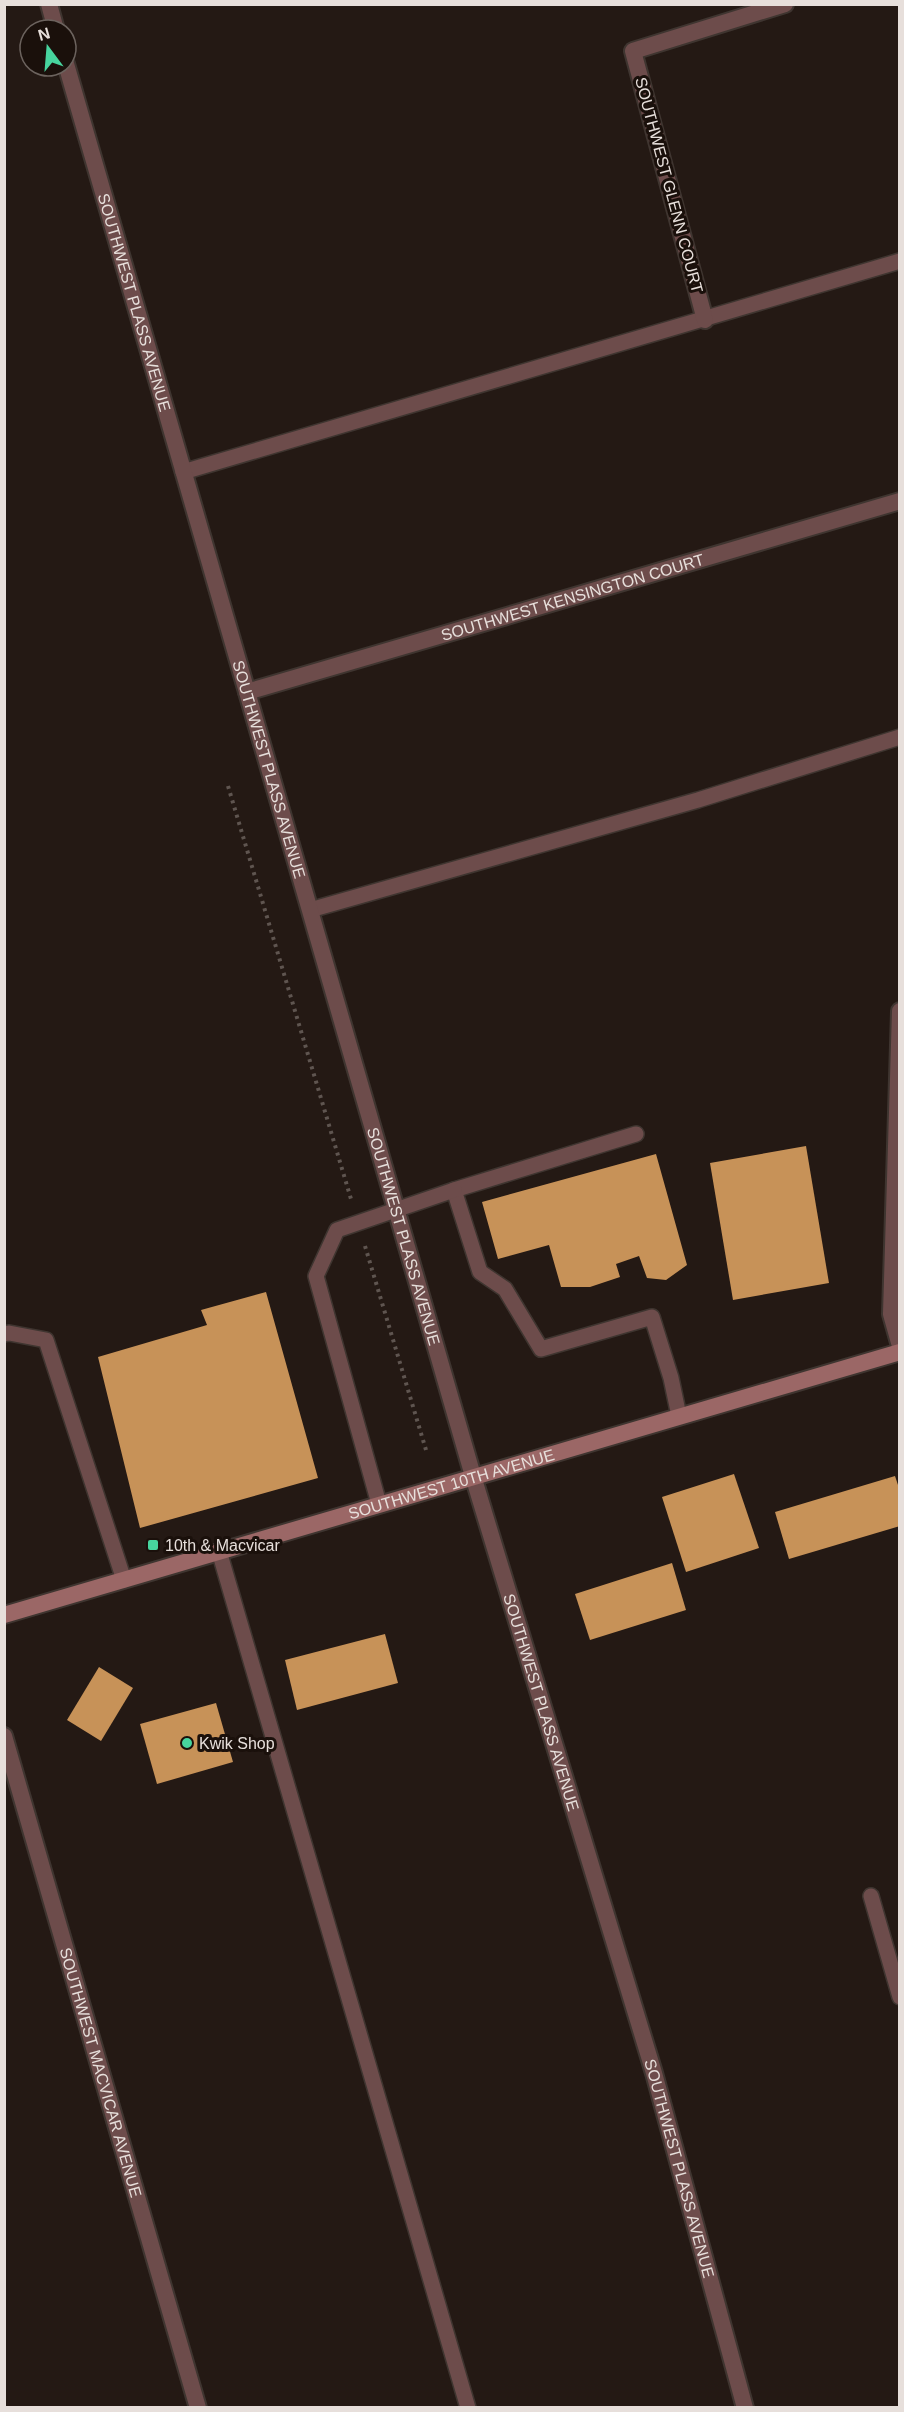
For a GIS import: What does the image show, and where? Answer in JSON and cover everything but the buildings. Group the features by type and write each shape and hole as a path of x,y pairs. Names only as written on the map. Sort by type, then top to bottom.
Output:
{"main road":[{"name":"SOUTHWEST 10TH AVENUE","path":"4,1615 900,1352"}],"street":[{"name":"SOUTHWEST GLENN COURT","path":"705,320 633,51 785,4"},
{"name":"SOUTHWEST PLASS AVENUE","path":"70,78 473,1476 654,2073 745,2408"},
{"name":"SOUTHWEST KENSINGTON COURT","path":"247,692 900,501"},
{"path":"900,1011 891,1314 900,1346"},
{"name":"SOUTHWEST MACVICAR AVENUE","path":"4,1736 198,2408"}],"lane":[{"path":"183,472 900,261"},
{"path":"310,910 698,800 900,737"},
{"path":"379,1504 316,1276 337,1230 636,1134"},
{"path":"454,1191 480,1272 505,1289 541,1349 652,1317 671,1378 679,1416"},
{"path":"4,1334 46,1340 124,1580"},
{"path":"219,1551 468,2408"},
{"path":"870,1896 900,1997"}],"path":[{"path":"228,786 426,1450"}],"place":[{"name":"10th & Macvicar","path":"153,1545"},
{"name":"Kwik Shop","path":"187,1743"}]}
